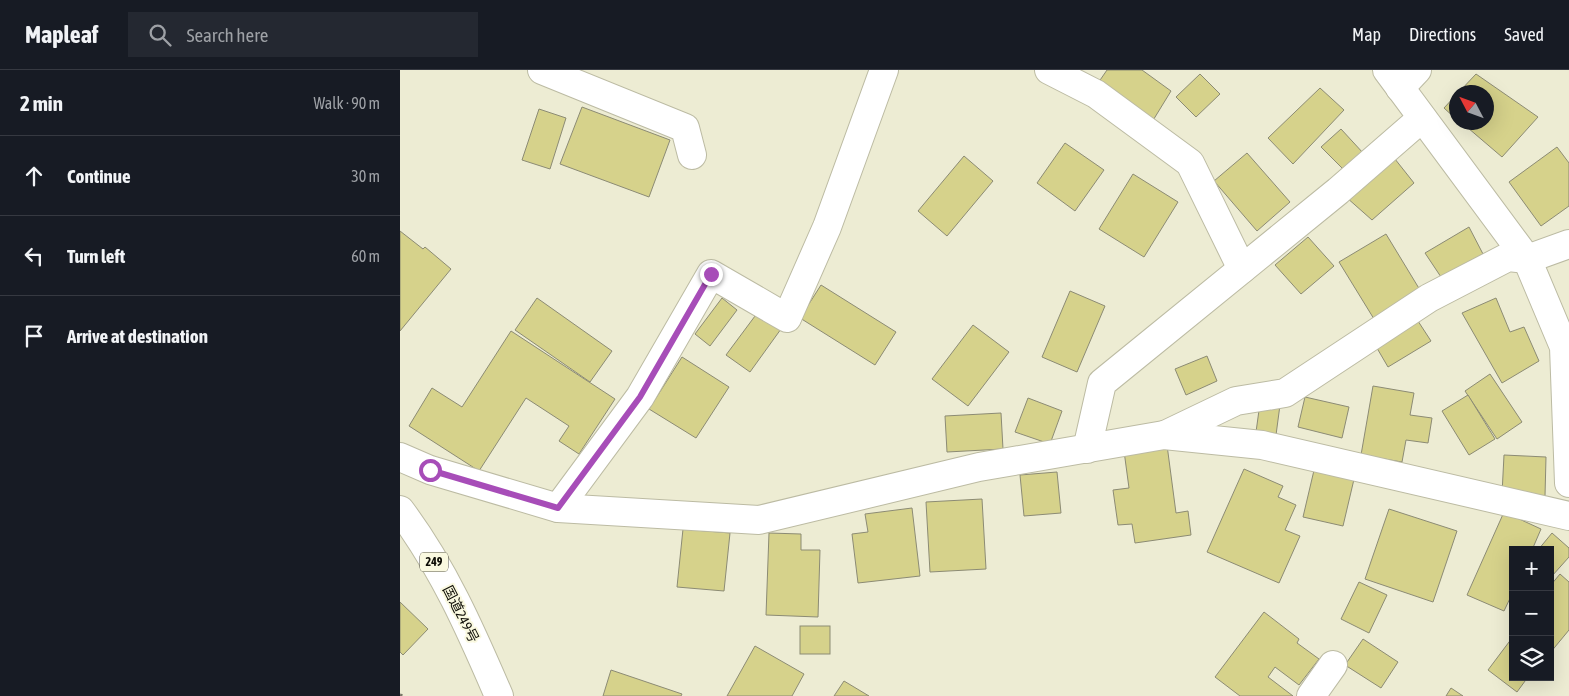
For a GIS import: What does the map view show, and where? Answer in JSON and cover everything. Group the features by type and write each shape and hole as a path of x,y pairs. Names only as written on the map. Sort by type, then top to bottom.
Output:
{"main road":[{"path":"542,70 685,128 692,155"},
{"path":"558,508 640,397 711,274 787,318 827,227 884,70"},
{"path":"1049,70 1096,94 1190,163 1242,269"},
{"path":"1402,76 1422,118 1527,259 1564,347 1569,483"},
{"path":"1087,449 1102,383 1338,192 1422,118"},
{"path":"400,457 430,470 558,508 759,520 979,467 1164,435 1236,401 1285,393 1429,298 1508,257 1527,259 1569,244"},
{"path":"1164,435 1262,445 1569,516"},
{"name":"国道249号","path":"400,510 420,537 464,616 499,696"},
{"path":"1311,696 1333,666"}],"path":[{"path":"400,695 404,696"}],"building":[{"path":"1107,70 1142,70 1171,91 1152,122 1096,86"},
{"path":"1200,74 1220,94 1196,117 1176,97"},
{"path":"1476,74 1492,85 1466,85"},
{"path":"1494,86 1538,117 1502,157 1470,130 1494,130"},
{"path":"1320,88 1344,110 1293,164 1268,138"},
{"path":"1449,103 1449,113 1444,108"},
{"path":"582,107 670,140 649,197 560,164"},
{"path":"539,109 566,118 550,169 522,160"},
{"path":"1341,129 1364,154 1346,172 1321,147"},
{"path":"1065,143 1104,170 1075,211 1037,183"},
{"path":"1557,147 1569,163 1569,206 1541,226 1509,182"},
{"path":"1247,153 1290,202 1257,231 1214,181"},
{"path":"1391,154 1414,183 1372,220 1346,197"},
{"path":"964,156 993,181 947,236 918,211"},
{"path":"1133,174 1178,202 1144,257 1099,229"},
{"path":"1469,227 1483,254 1441,277 1425,253"},
{"path":"400,231 423,249 425,247 451,269 400,331"},
{"path":"1386,234 1420,290 1374,319 1339,262"},
{"path":"1308,237 1334,266 1301,294 1275,265"},
{"path":"821,285 896,332 875,365 800,318"},
{"path":"1070,291 1105,306 1077,372 1042,357"},
{"path":"537,298 612,351 590,382 515,330"},
{"path":"722,298 737,310 710,346 695,334"},
{"path":"1496,298 1510,332 1524,327 1539,361 1502,383 1462,313"},
{"path":"758,312 781,329 750,372 726,355"},
{"path":"1416,318 1431,341 1388,367 1374,343"},
{"path":"973,325 1009,352 968,406 932,379"},
{"path":"511,331 615,399 579,454 559,441 569,426 526,398 479,471 409,426 432,388 462,407"},
{"path":"1207,356 1217,381 1186,395 1175,369"},
{"path":"682,357 729,387 696,438 649,409"},
{"path":"1490,374 1522,422 1497,439 1465,391"},
{"path":"1373,386 1414,393 1410,415 1432,418 1428,443 1406,440 1402,462 1361,455"},
{"path":"1468,395 1495,439 1469,455 1442,411"},
{"path":"1305,397 1349,407 1342,438 1298,427"},
{"path":"1028,398 1062,411 1050,444 1015,432"},
{"path":"1260,403 1280,405 1276,435 1256,432"},
{"path":"1001,413 1003,449 947,452 945,416"},
{"path":"1167,445 1176,513 1188,511 1191,535 1135,543 1132,524 1118,525 1113,490 1129,488 1124,451"},
{"path":"1504,455 1546,457 1545,496 1502,494"},
{"path":"1315,466 1355,475 1343,526 1303,517"},
{"path":"1244,469 1283,486 1278,497 1296,505 1285,530 1300,536 1279,583 1207,552"},
{"path":"1057,472 1061,513 1024,516 1020,475"},
{"path":"982,499 986,569 930,572 926,502"},
{"path":"912,508 920,576 858,583 852,534 868,532 865,514"},
{"path":"1389,509 1457,531 1433,602 1365,579"},
{"path":"1504,512 1541,529 1534,546 1509,546 1509,600 1504,611 1467,595"},
{"path":"683,529 730,533 724,591 677,587"},
{"path":"769,533 801,534 801,550 820,550 818,617 766,615"},
{"path":"1552,533 1569,548 1569,557 1554,574 1554,546 1541,546"},
{"path":"1560,574 1569,582 1569,630 1554,648 1554,591 1554,581"},
{"path":"1359,582 1387,595 1369,633 1341,619"},
{"path":"400,602 428,629 403,655 400,652"},
{"path":"1264,612 1299,639 1297,643 1319,659 1299,685 1275,667 1268,677 1293,696 1240,696 1215,677"},
{"path":"800,626 830,626 830,654 800,654"},
{"path":"1363,639 1398,662 1381,688 1345,665"},
{"path":"1509,642 1509,681 1525,681 1517,692 1488,670"},
{"path":"755,646 804,674 792,696 727,696"},
{"path":"611,670 682,694 681,696 603,696"},
{"path":"844,681 869,696 834,696"},
{"path":"1451,688 1463,696 1446,696"}],"route":[{"path":"430,470 558,508 640,397 711,274"}]}
